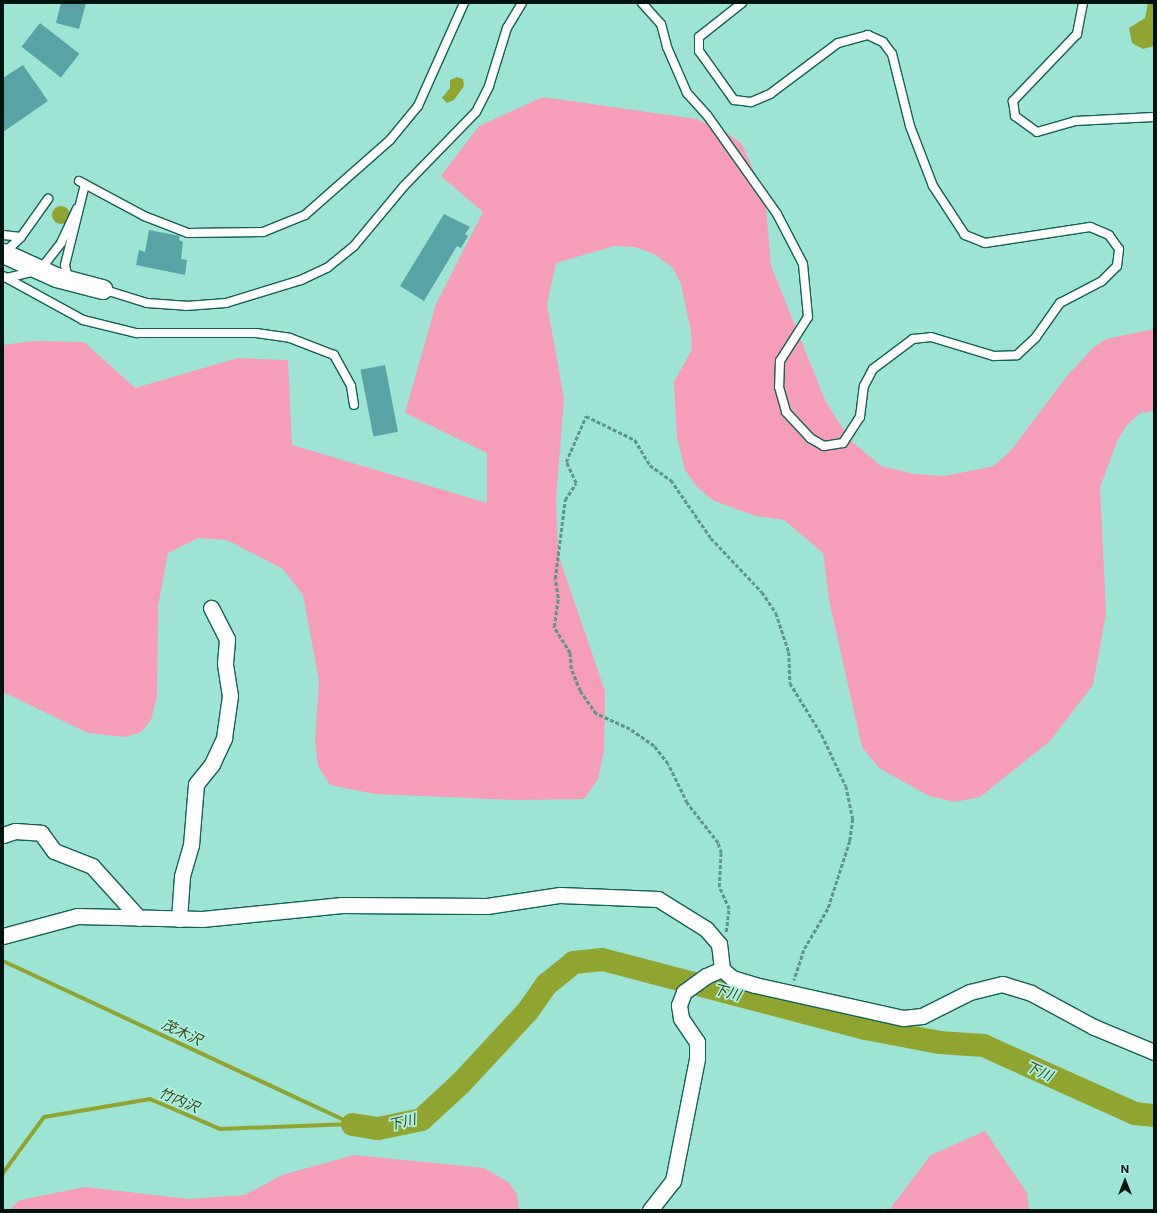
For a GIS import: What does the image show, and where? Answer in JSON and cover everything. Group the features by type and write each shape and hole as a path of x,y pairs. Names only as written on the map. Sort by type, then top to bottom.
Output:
{"street":[{"path":"3,249 40,270 68,280 102,289"},
{"path":"179,919 182,876 191,845 196,784 212,764 224,738 230,696 225,663 227,639 211,608"},
{"path":"3,836 15,831 41,833 54,851 92,866 139,918"},
{"path":"3,936 77,916 202,920 380,903 480,906 560,895 658,899 706,928 719,944 722,969 732,978 793,994 903,1018 922,1016 970,992 1002,984 1031,993 1094,1027 1154,1052"},
{"path":"650,1210 673,1181 697,1059 697,1042 681,1018 679,1006 684,992 722,969"}],"lane":[{"path":"68,280 65,265 82,182 144,216 188,233 263,232 305,215 390,140 418,106 464,3"},
{"path":"102,289 146,303 186,306 226,303 301,280 327,268 354,246 404,186 476,112 489,86 507,28 522,3"},
{"path":"642,3 661,24 667,47 687,93 707,115 777,214 803,264 808,317 780,361 779,387 786,412 810,438 824,446 843,442 860,417 864,386 873,369 913,339 931,337 994,356 1017,355 1036,337 1060,303 1102,281 1117,266 1119,249 1109,235 1090,227 985,243 965,235 933,186 910,126 892,54 883,42 868,35 843,41 770,94 751,102 734,100 698,51 699,37 742,3"},
{"path":"1083,3 1077,34 1013,102 1015,116 1037,132 1075,121 1154,116"},
{"path":"3,249 21,237 48,199"},
{"path":"5,277 40,270 61,243 77,209"},
{"path":"3,249 21,237"},
{"path":"5,277 83,320 136,333 256,333 290,338 334,355 351,386 354,405"}],"path":[{"path":"719,944 724,938 729,909 719,887 721,853 718,843 687,803 668,764 654,746 630,728 596,714 580,691 571,669 570,653 554,627 558,598 555,579 565,500 576,483 566,462 586,416 635,440 650,465 671,480 711,538 762,592 776,613 789,652 790,683 822,735 846,786 853,819 850,841 828,909 804,950 793,994"}],"shaded area":[{"path":"1148,3 1154,3 1154,46 1143,49 1132,43 1129,28 1145,18"},
{"path":"457,77 463,79 464,86 454,100 447,103 442,98 450,88 450,80"},
{"path":"543,97 696,119 723,130 742,144 765,197 771,266 826,402 850,440 881,466 914,474 945,476 994,466 1012,449 1067,376 1094,347 1106,339 1154,329 1154,411 1140,413 1127,425 1118,439 1100,487 1106,613 1093,685 1050,741 980,797 955,802 929,796 879,768 862,747 829,600 823,553 784,520 756,516 714,501 697,487 685,470 677,437 674,382 692,349 691,332 681,284 673,268 654,254 635,247 614,246 556,263 547,304 564,399 556,499 558,554 605,691 604,750 598,779 584,799 516,800 375,794 330,785 318,766 315,740 319,681 303,595 283,569 227,540 198,538 168,553 158,606 157,696 151,720 141,732 125,737 88,733 3,692 3,345 33,341 84,342 135,388 238,358 288,360 292,445 487,503 487,453 405,413 436,304 483,212 441,176 479,126"},
{"path":"57,206 65,206 70,211 68,222 65,224 57,224 52,219 52,211"},
{"path":"985,1131 1027,1193 1029,1210 889,1210 931,1155"},
{"path":"354,1155 484,1168 508,1182 517,1194 519,1210 9,1210 20,1200 85,1187 189,1199 245,1195 282,1175"}],"building":[{"path":"61,3 86,3 79,29 56,23"},
{"path":"40,23 79,54 61,77 22,47"},
{"path":"23,65 48,101 3,132 3,78"},
{"path":"444,214 470,227 465,234 468,236 461,248 457,246 424,301 400,286"},
{"path":"149,230 180,236 179,240 183,242 181,259 187,260 185,275 136,265 139,250 145,252"},
{"path":"385,365 398,432 373,437 360,370"}],"waterway":[{"name":"下川","path":"352,1124 378,1128 421,1119 460,1083 527,1011 546,984 573,962 602,959 865,1028 939,1042 983,1045 1134,1113 1154,1115"},
{"name":"茂木沢","path":"3,961 351,1123"},
{"name":"竹内沢","path":"3,1173 44,1117 150,1099 220,1129 352,1124"}]}
